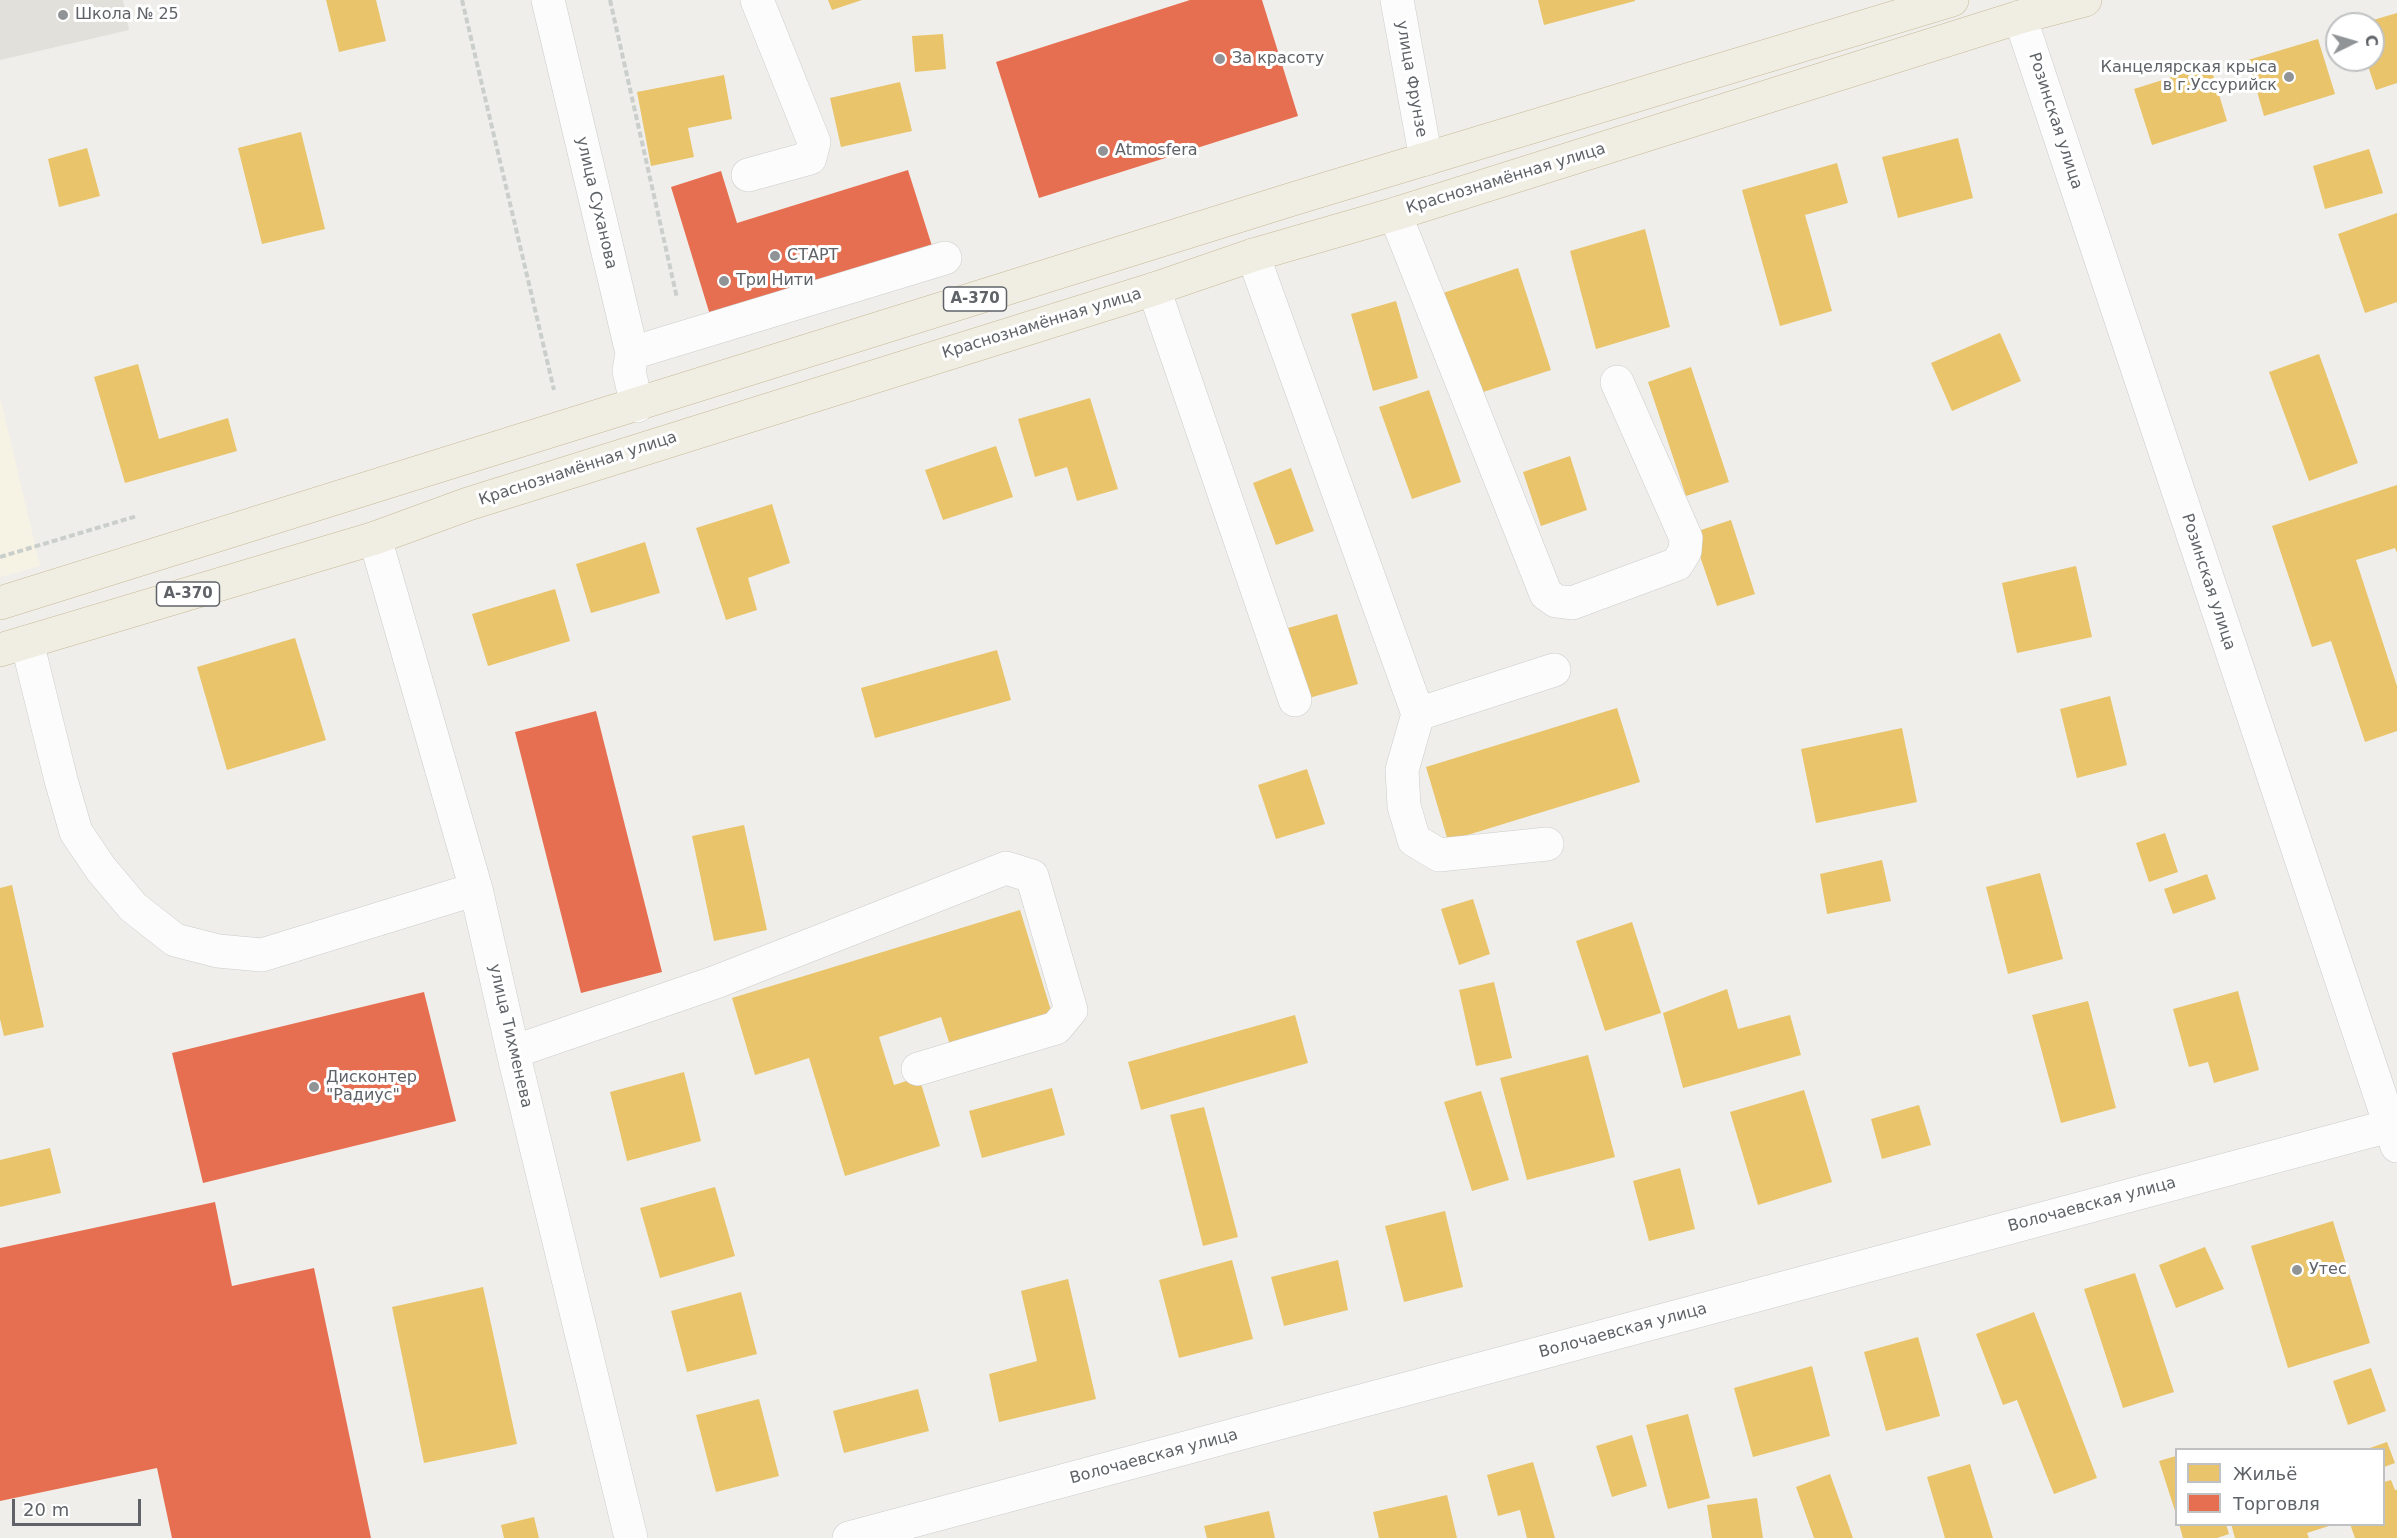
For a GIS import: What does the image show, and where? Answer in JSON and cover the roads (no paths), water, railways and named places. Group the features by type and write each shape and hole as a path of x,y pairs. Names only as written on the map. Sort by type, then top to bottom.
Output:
{"highway":[{"name":"А-370","path":"0,603 1426,159 1953,0"},
{"name":"Краснознамённая улица","path":"14,646 375,538 468,504 1154,289 1253,255 1395,214 2020,18 2085,0"}],"street":[{"name":"улица Суханова","path":"548,0 632,353 629,371 637,406"},
{"path":"748,175 810,158 814,142 757,0"},
{"name":"улица Фрунзе","path":"1397,0 1426,159"},
{"name":"Розинская улица","path":"2020,18 2395,1132"},
{"path":"1395,214 1546,594 1556,601 1572,603 1677,564 1685,551 1686,538 1617,382"},
{"path":"1253,255 1418,714 1402,770 1404,806 1414,840 1439,855 1547,844"},
{"path":"632,353 945,258"},
{"path":"1154,289 1295,700"},
{"name":"улица Тихменева","path":"375,538 476,890 631,1538"},
{"path":"14,646 61,780 76,832 100,869 134,907 176,940 218,951 262,955 476,890"},
{"path":"1418,714 1554,670"},
{"path":"513,1052 716,982 1006,868 1032,876 1071,1010 1056,1028 918,1069"},
{"name":"Волочаевская улица","path":"849,1538 2395,1132"}],"place":[{"name":"Школа № 25","path":"63,15"},
{"name":"За красоту","path":"1220,59"},
{"name":"Канцелярская крыса в г.Уссурийск","path":"2289,77"},
{"name":"Atmosfera","path":"1103,151"},
{"name":"СТАРТ","path":"775,256"},
{"name":"Три Нити","path":"724,281"},
{"name":"Дисконтер \"Радиус\"","path":"314,1087"},
{"name":"Утес","path":"2297,1270"}]}
